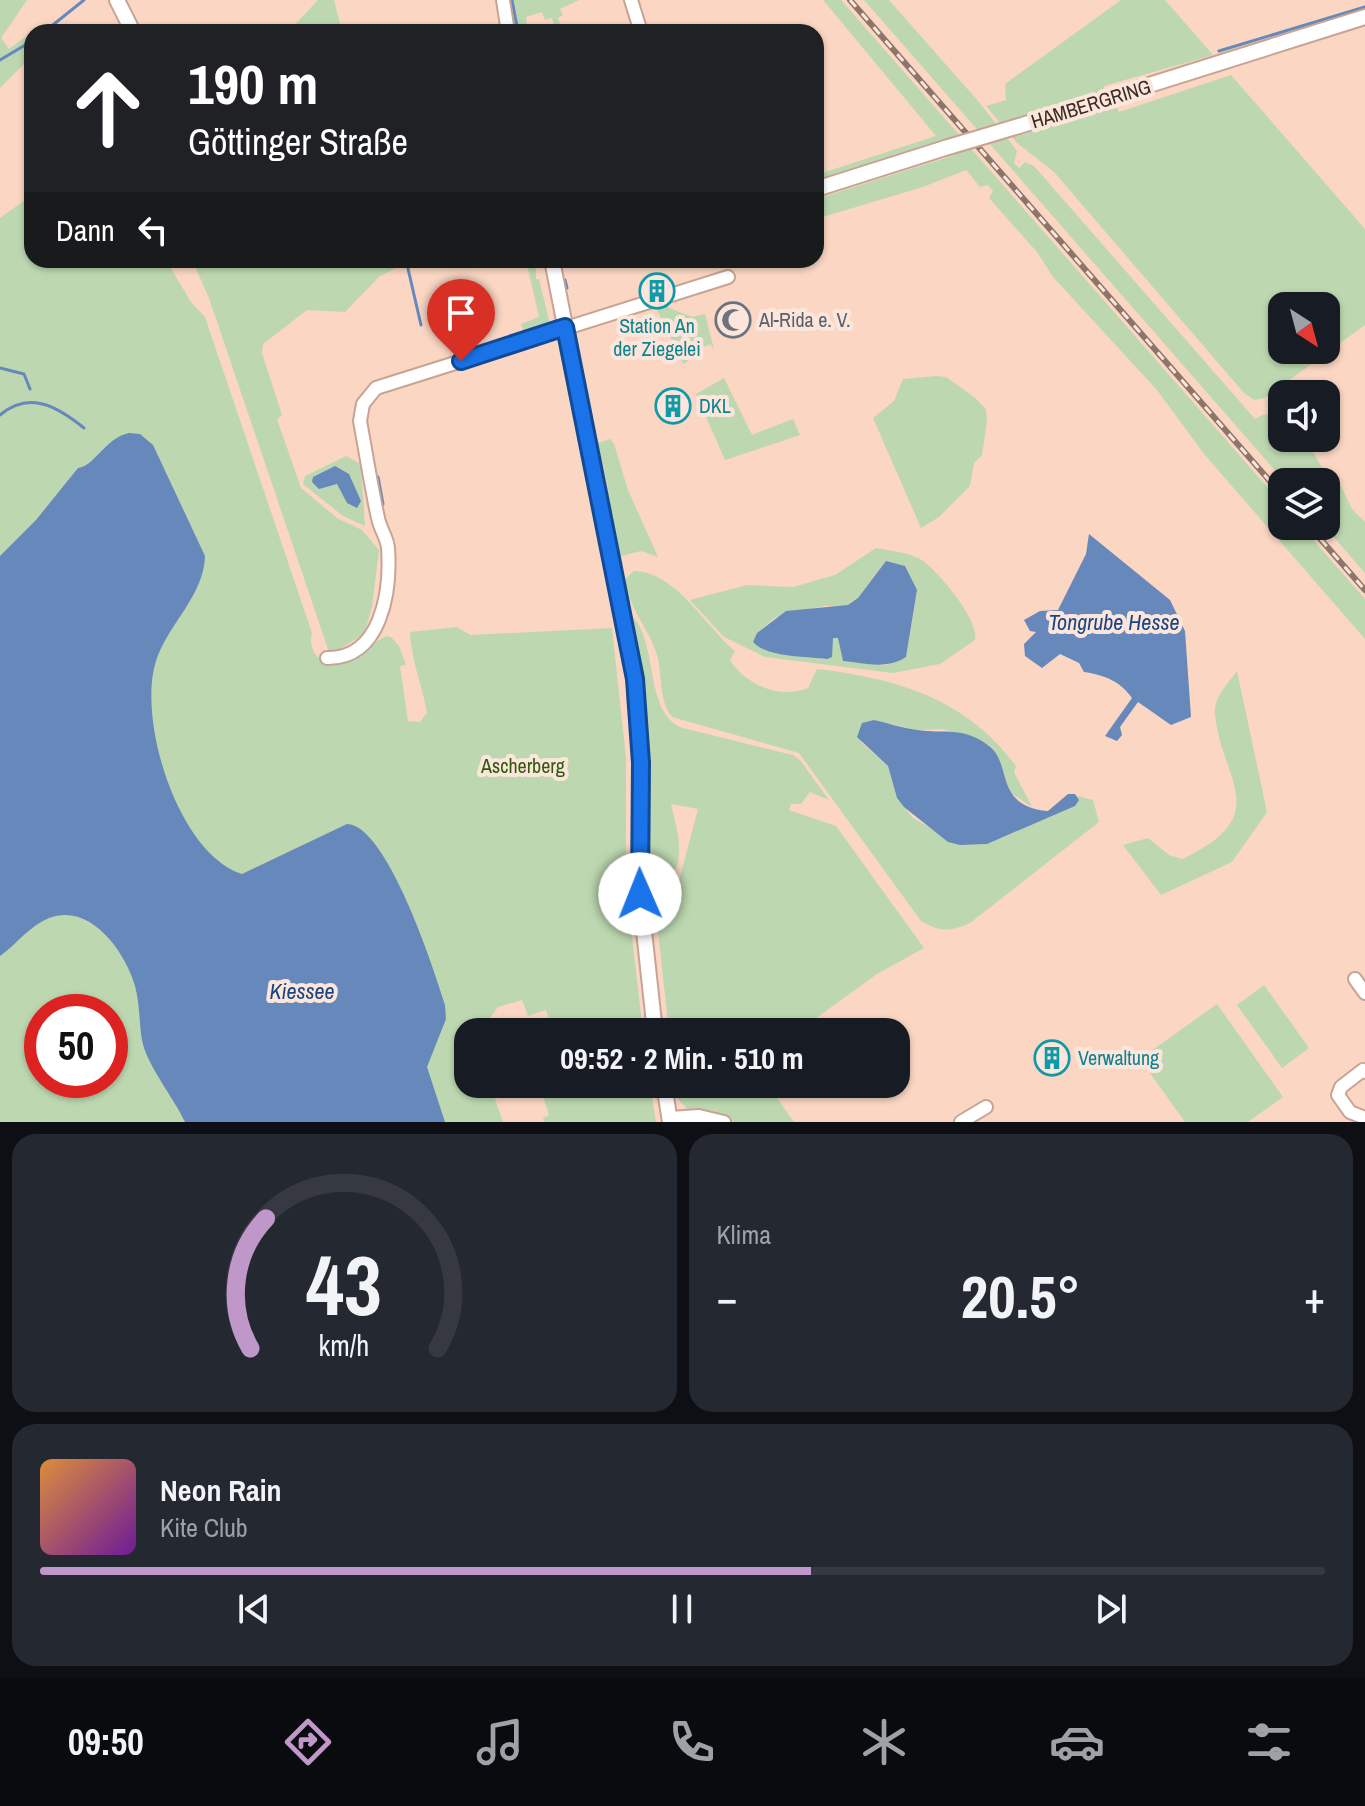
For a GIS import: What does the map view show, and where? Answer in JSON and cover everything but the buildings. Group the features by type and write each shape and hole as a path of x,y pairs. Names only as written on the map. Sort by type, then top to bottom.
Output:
{"main road":[{"path":"117,0 129,24"},
{"name":"HAMBERGRING","path":"824,186 1365,17"},
{"path":"554,268 628,641 640,740 642,935 653,1018"},
{"path":"666,1098 670,1121"}],"street":[{"path":"503,0 507,24"},
{"path":"631,0 638,24"},
{"path":"327,658 346,655 368,641 376,631 383,607 388,547 379,523 360,421 368,397 384,385 728,277"},
{"path":"1355,979 1365,993"},
{"path":"1364,1070 1341,1087 1338,1095 1350,1112 1365,1118"},
{"path":"961,1122 986,1107"},
{"path":"670,1121 699,1116 724,1122"}],"green space":[{"path":"0,0 27,0 1,38 9,49 24,38 24,64 0,88"},
{"path":"318,0 334,0 340,24 296,24"},
{"path":"509,0 579,0 560,9 563,15 558,18 560,24 554,24 552,18 545,20 542,12 526,17 527,24 513,24"},
{"path":"823,0 841,0 1268,488 1268,528 1204,454 1157,390 1053,277 1037,252 989,198 993,191 988,185 980,187 966,170 923,187 824,217 824,196 955,155 945,141 824,178 824,172 936,136"},
{"path":"864,0 889,0 979,102 1017,151 1014,163 1019,168 1025,162 1034,166 1255,419 1268,414 1268,452 1313,452 1322,468 1273,468"},
{"path":"1121,0 1165,0 1213,55 1104,86 1104,93 1009,122 1018,136 1116,105 1119,112 1231,75 1365,229 1365,325 1340,343 1340,292 1268,292 1268,364 1312,364 1290,380 1268,380 1268,396 1254,400 1244,393 1054,172 1017,143 986,106 1006,100 1005,84"},
{"name":"Ascherberg","path":"24,201 24,268 171,268 191,302 205,317 312,633 312,646 324,662 355,655 386,636 391,637 399,646 406,665 400,666 408,721 420,722 427,713 410,632 457,627 470,635 612,628 626,758 626,885 641,1018 549,1018 546,1010 528,1016 522,1000 498,1007 490,1018 454,1018 454,1098 495,1098 503,1122 0,1122 0,218"},
{"path":"196,268 396,268 380,276 345,312 307,310 263,344 262,353 282,415 277,419 301,488 337,518 362,530 379,550 372,607 364,634 330,655 209,298"},
{"path":"528,268 536,268 536,279 539,279 550,324 525,335 521,324 539,317"},
{"path":"667,307 692,317 705,314 714,349 710,344 686,355 688,361 683,364 657,310"},
{"path":"946,377 974,397 986,409 987,421 982,455 974,463 970,486 939,517 921,528 873,418 894,401 903,379"},
{"path":"724,378 752,435 793,419 800,435 725,460 696,394"},
{"path":"610,439 628,490 658,557 641,551 618,557 605,471 595,444"},
{"path":"346,456 361,464 365,526 343,516 303,484 305,476"},
{"path":"1340,485 1352,509 1365,522 1365,573 1336,540 1340,540"},
{"path":"1279,540 1313,540 1365,599 1365,639"},
{"path":"876,548 920,559 956,596 971,621 975,640 940,664 893,673 765,657 724,637 690,600 747,585 793,587 835,575","holes":["886,561 917,591 906,657 887,665 843,661 839,638 833,637 827,659 763,649 757,633 776,617 824,606 848,606 858,598"]},
{"path":"634,571 649,573 676,590 735,651 730,660 737,669 764,688 786,692 808,688 817,669 846,673 902,686 928,696 975,724 997,743 1016,766 1014,772 1032,807 1011,793 992,747 943,729 916,730 874,720 862,743 888,766 897,798 913,818 960,845 987,844 1074,806 1078,796 1093,800 1099,822 970,923 945,930 921,921 799,753 672,717 663,695 657,655 627,591 625,579"},
{"path":"633,617 646,645 662,709 671,720 683,728 793,755 800,760 829,800 810,792 801,804 791,804 789,810 836,826 924,948 877,974 816,1018 667,1018 655,904 676,892 698,809 671,804 679,848 676,869 661,887 649,883 648,722"},
{"path":"1237,671 1267,812 1232,862 1161,895 1123,845 1148,838 1169,855 1182,859 1211,843 1228,827 1235,811 1236,795 1219,737 1215,708 1222,691"},
{"path":"1264,985 1309,1048 1282,1068 1237,1005"},
{"path":"1217,1004 1283,1097 1248,1122 1185,1122 1140,1059"},
{"path":"544,1098 652,1098 656,1122 544,1122 543,1118 549,1115"},
{"path":"777,1098 794,1122 734,1122 717,1112 687,1109 678,1099"}],"water":[{"name":"Kiessee","path":"129,433 140,434 153,445 205,556 199,584 156,661 152,686 152,716 158,749 182,813 199,841 219,862 242,874 347,824 362,831 378,848 407,901 445,1005 446,1019 427,1067 445,1122 185,1122 145,1049 137,993 130,972 104,933 78,917 64,915 49,918 0,956 0,556 36,520 78,468 90,462 113,440"},
{"path":"335,466 349,474 361,501 357,508 347,503 337,484 319,489 312,482 313,477"},
{"name":"Tongrube Hesse","path":"1089,534 1170,600 1185,631 1191,717 1171,725 1138,702 1120,727 1122,735 1117,741 1105,736 1132,698 1122,687 1105,677 1084,672 1079,663 1060,654 1042,668 1025,656 1024,644 1036,632 1030,631 1024,620 1040,611 1058,610 1086,554"},
{"path":"886,561 905,566 917,590 906,657 883,665 843,661 838,638 833,638 832,657 827,659 777,654 753,642 757,633 786,611 848,605 858,598"},
{"path":"874,720 917,730 962,733 980,740 996,754 1011,793 1031,808 1048,811 1068,794 1075,794 1079,800 1075,806 987,844 948,842 904,807 897,798 888,766 857,737 862,723"}],"waterway":[{"path":"54,24 84,0"},
{"path":"512,0 516,24"},
{"path":"1219,51 1365,7"},
{"path":"0,60 24,46"},
{"path":"408,268 421,325"},
{"path":"565,280 567,288"},
{"path":"0,368 24,374 30,389"},
{"path":"0,415 22,404 44,404 84,428"},
{"path":"378,477 383,504"}],"railway":[{"path":"850,0 1268,479"},
{"path":"1321,540 1365,590"}],"place":[{"name":"Station An der Ziegelei","path":"657,291"},
{"name":"Al-Rida e. V.","path":"733,320"},
{"name":"DKL","path":"673,406"},
{"name":"Verwaltung","path":"1052,1058"}],"route":[{"path":"461,361 565,327 635,679 641,763 640,894"}]}
